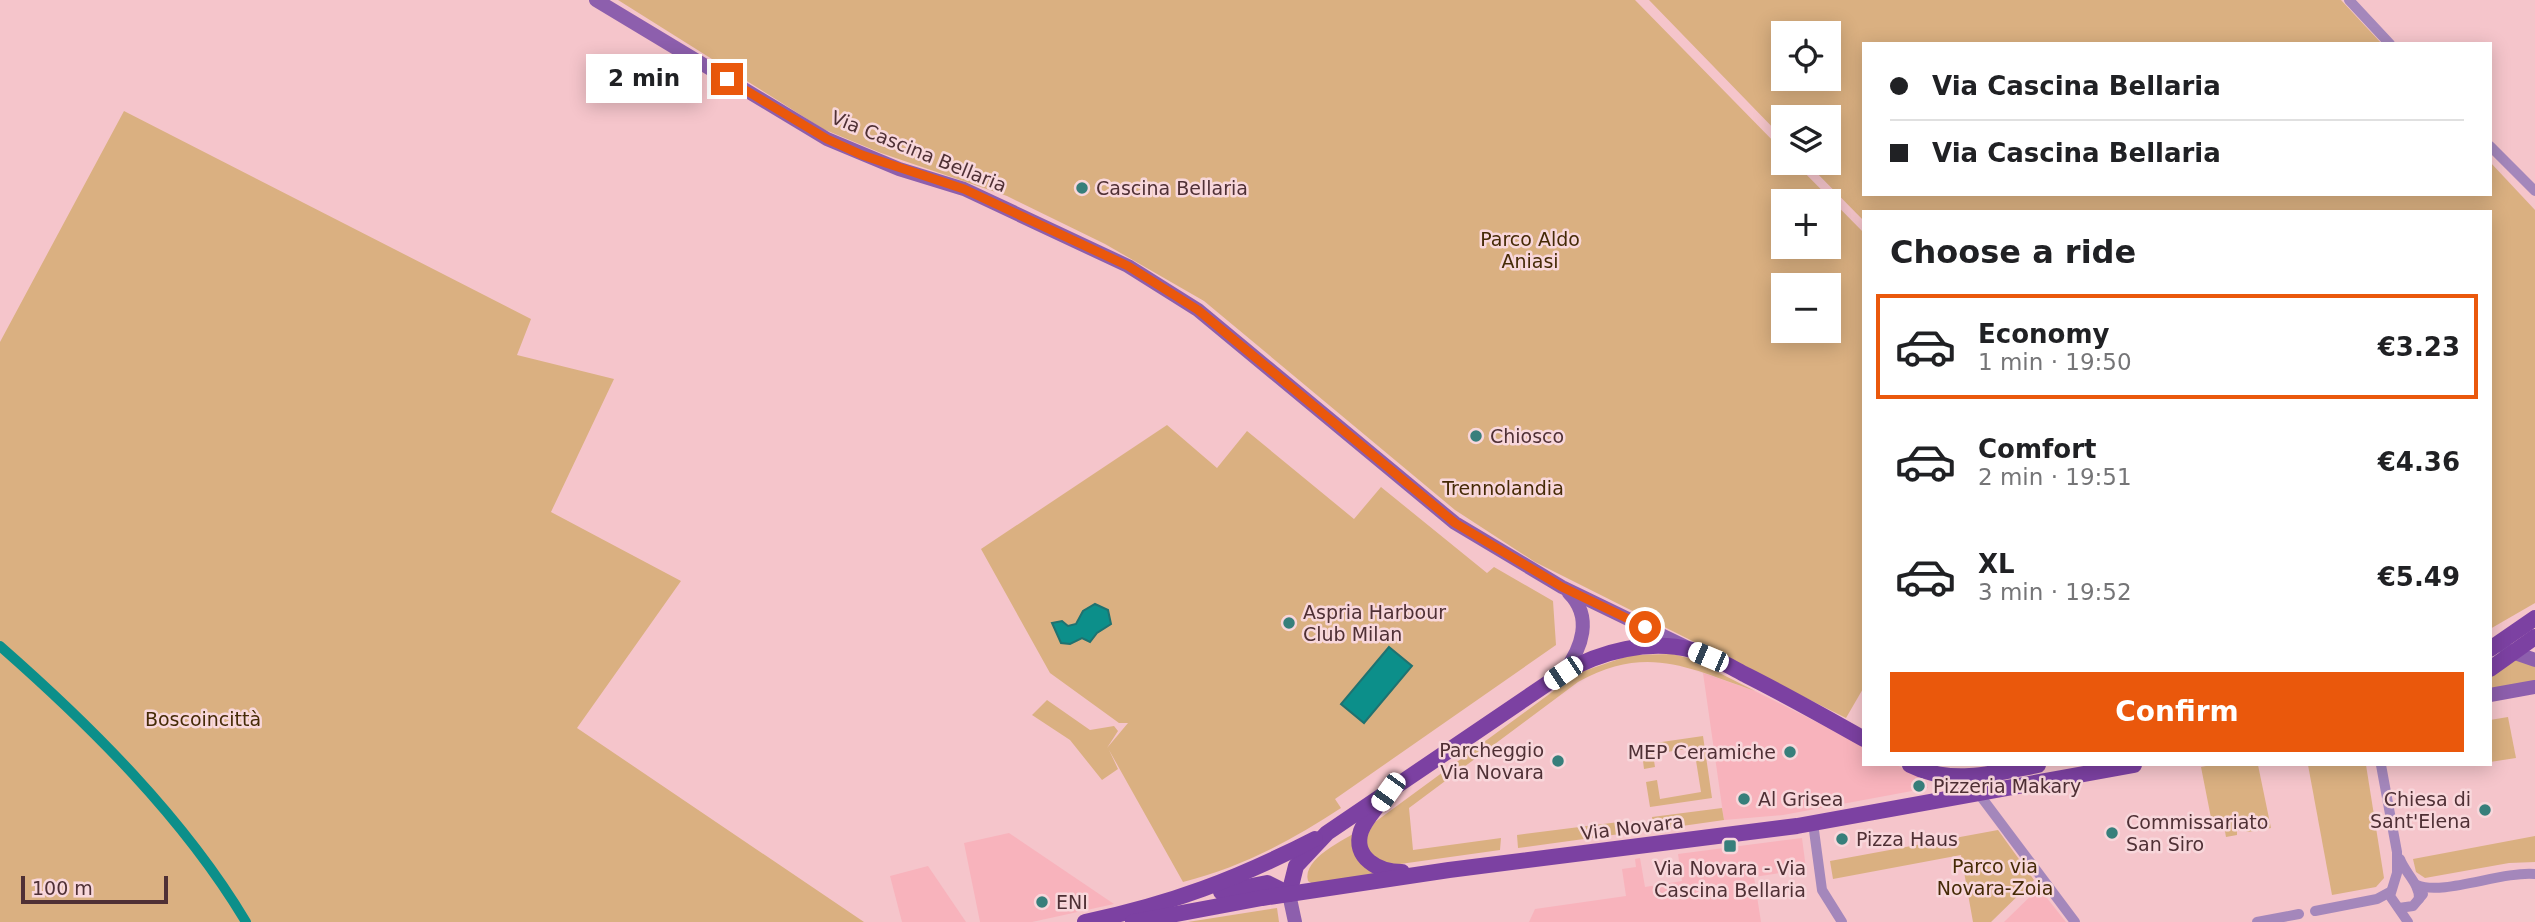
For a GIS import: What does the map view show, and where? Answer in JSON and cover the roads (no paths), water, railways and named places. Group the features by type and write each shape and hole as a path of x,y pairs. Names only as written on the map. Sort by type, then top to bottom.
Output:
{"main road":[{"path":"2493,647 2535,618"},
{"path":"2492,667 2535,637"},
{"name":"Via Cascina Bellaria","path":"1326,833 1563,673 1594,657 1617,651 1664,646 1693,650 1761,682 1862,738"},
{"path":"1912,766 1926,773 1972,777 2032,766"},
{"name":"Via Novara","path":"1133,922 1289,894 1449,870 1813,823 2129,766"},
{"path":"1922,804 1932,793 1926,773"},
{"path":"1388,792 1362,828 1359,842 1363,856 1379,868 1394,872 1449,870"},
{"path":"1085,922 1267,883 1289,894 1296,866 1326,833"},
{"path":"1173,901 1244,875 1326,833"}],"street":[{"name":"Via Cascina Bellaria","path":"597,0 827,139 862,155 964,189 1128,266 1198,310 1455,523 1562,587 1693,650"},
{"path":"2349,0 2388,42"},
{"path":"2492,148 2535,191"},
{"name":"Via Cascina Bellaria","path":"1562,587 1578,605 1584,626 1580,643 1563,673"},
{"path":"2493,647 2535,660"},
{"path":"2492,695 2535,687"},
{"path":"2381,766 2397,852 2392,901 2410,922"},
{"path":"1979,794 2074,922"},
{"path":"1813,823 1822,890 1842,922"},
{"path":"2397,852 2415,883 2417,901 2410,922"},
{"path":"2315,911 2377,899 2404,879 2432,888 2515,873 2535,874"},
{"path":"2399,908 2409,908 2432,888"},
{"path":"1289,894 1295,922"},
{"path":"2257,922 2299,914"}],"water":[{"path":"1095,604 1108,610 1111,624 1097,633 1090,642 1082,638 1070,644 1061,643 1052,623 1062,621 1068,626 1076,624 1083,611"},
{"path":"1389,647 1412,666 1364,723 1341,704"}],"waterway":[{"path":"0,646 68,708 134,775 194,846 246,922"}],"place":[{"name":"Cascina Bellaria","path":"1082,188"},
{"name":"Chiosco","path":"1476,436"},
{"name":"Aspria Harbour Club Milan","path":"1289,623"},
{"name":"MEP Ceramiche","path":"1790,752"},
{"name":"Parcheggio Via Novara","path":"1558,761"},
{"name":"Pizzeria Makary","path":"1919,786"},
{"name":"Al Grisea","path":"1744,799"},
{"name":"Chiesa di Sant'Elena","path":"2485,810"},
{"name":"Commissariato San Siro","path":"2112,833"},
{"name":"Pizza Haus","path":"1842,839"},
{"name":"Via Novara - Via Cascina Bellaria","path":"1730,846"},
{"name":"ENI","path":"1042,902"}],"park label":[{"name":"Parco Aldo Aniasi","path":"1530,250"},
{"name":"Trennolandia","path":"1503,488"},
{"name":"Boscoincittà","path":"203,719"},
{"name":"Parco via Novara-Zoia","path":"1995,877"}]}
